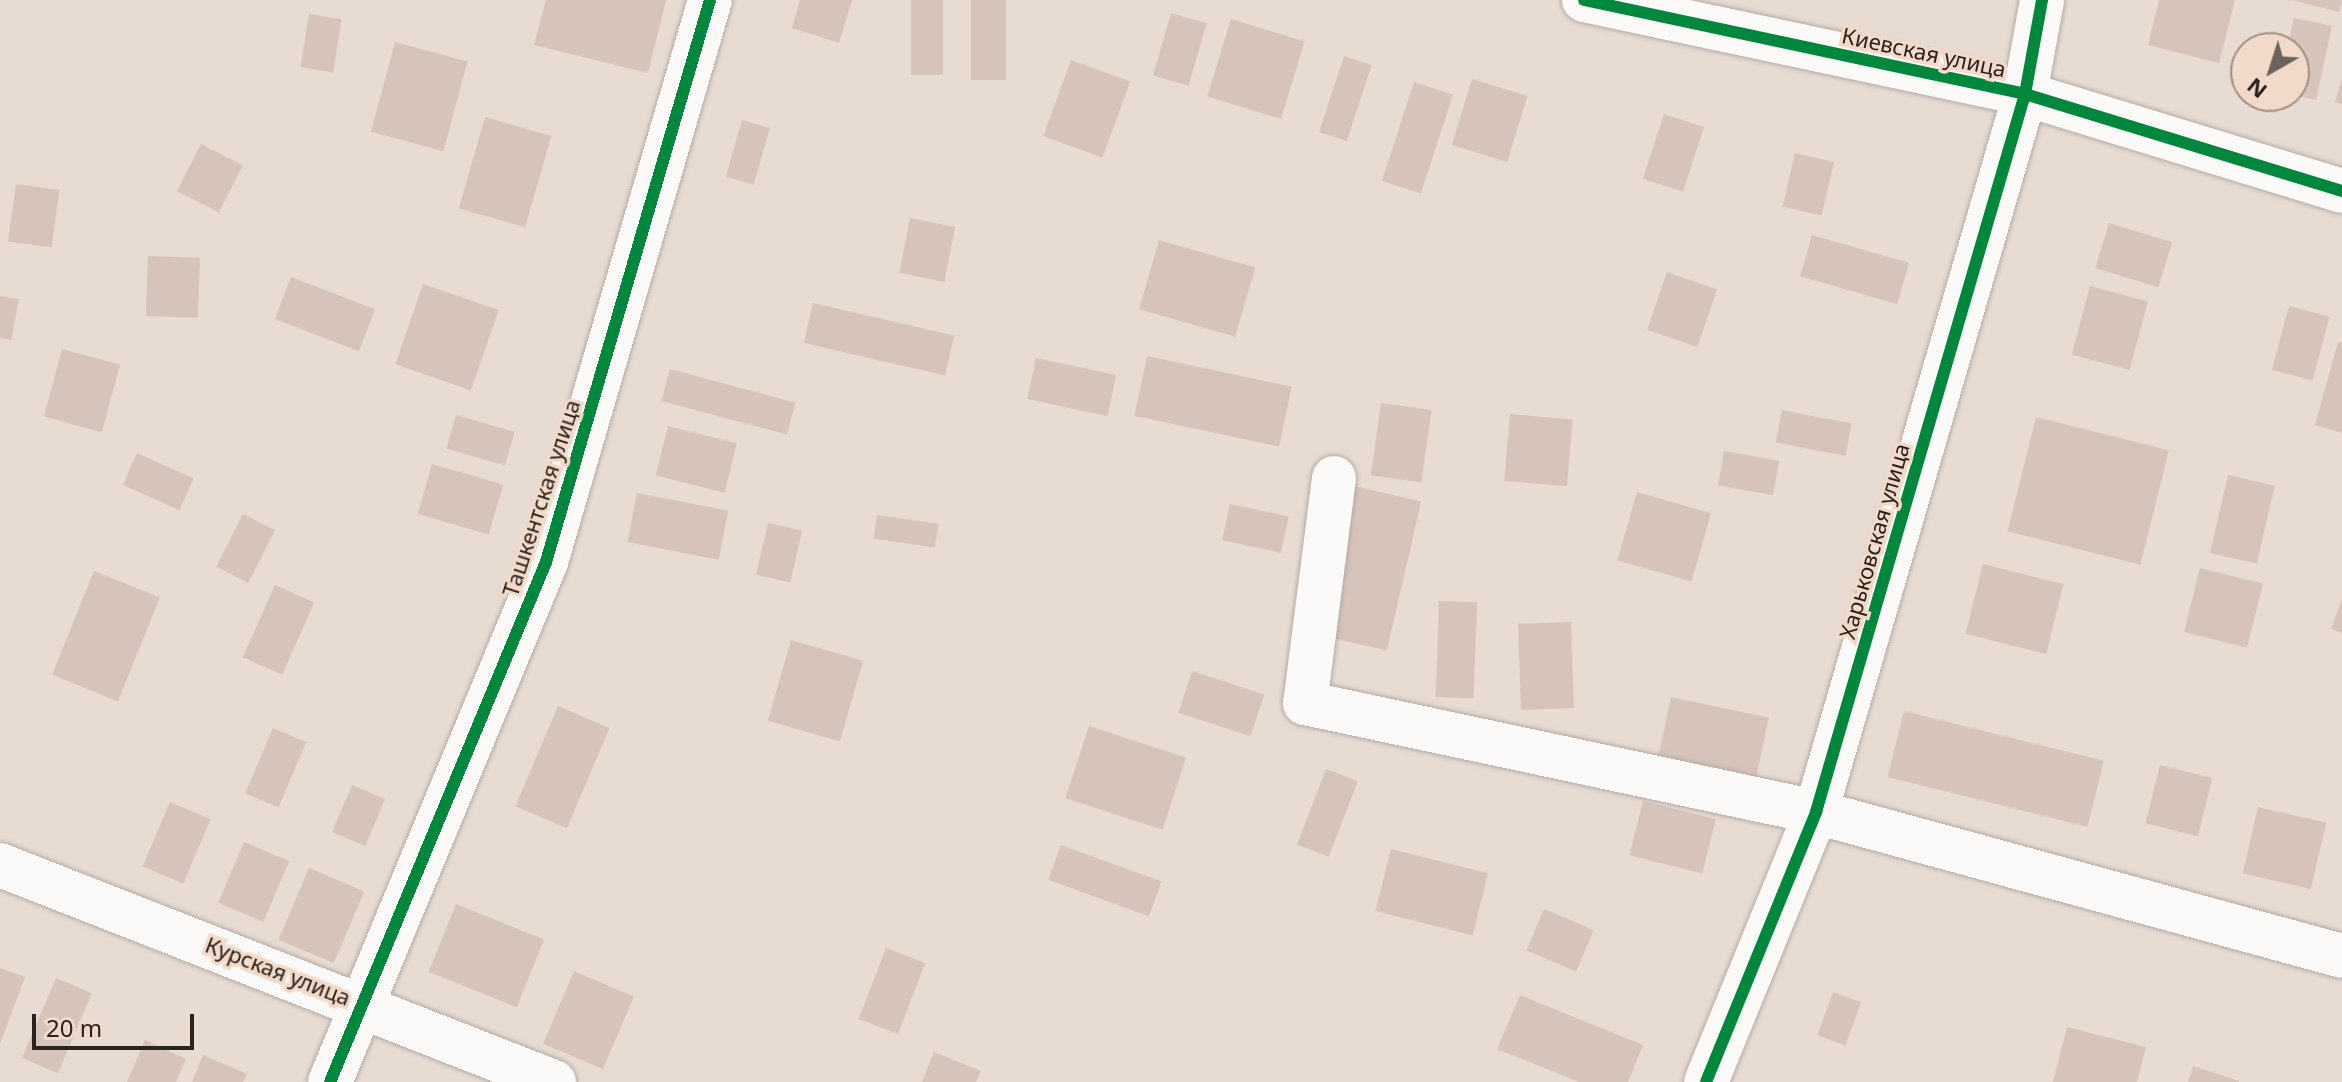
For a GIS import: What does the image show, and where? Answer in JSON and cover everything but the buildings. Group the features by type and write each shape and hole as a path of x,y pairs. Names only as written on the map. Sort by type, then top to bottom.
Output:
{"street":[{"name":"Ташкентская улица","path":"330,1082 546,562 710,0"},
{"name":"Киевская улица","path":"1584,0 2025,94 2342,191"},
{"name":"Харьковская улица","path":"1706,1082 1816,812 2025,94 2042,0"},
{"path":"1334,478 1305,703 1816,812 2342,956"},
{"name":"Курская улица","path":"0,865 362,1003 554,1082"}],"cycle path":[{"path":"330,1082 546,562 710,0"},
{"path":"1584,0 2025,94 2342,191"},
{"path":"1706,1082 1816,812 2025,94 2042,0"}]}
